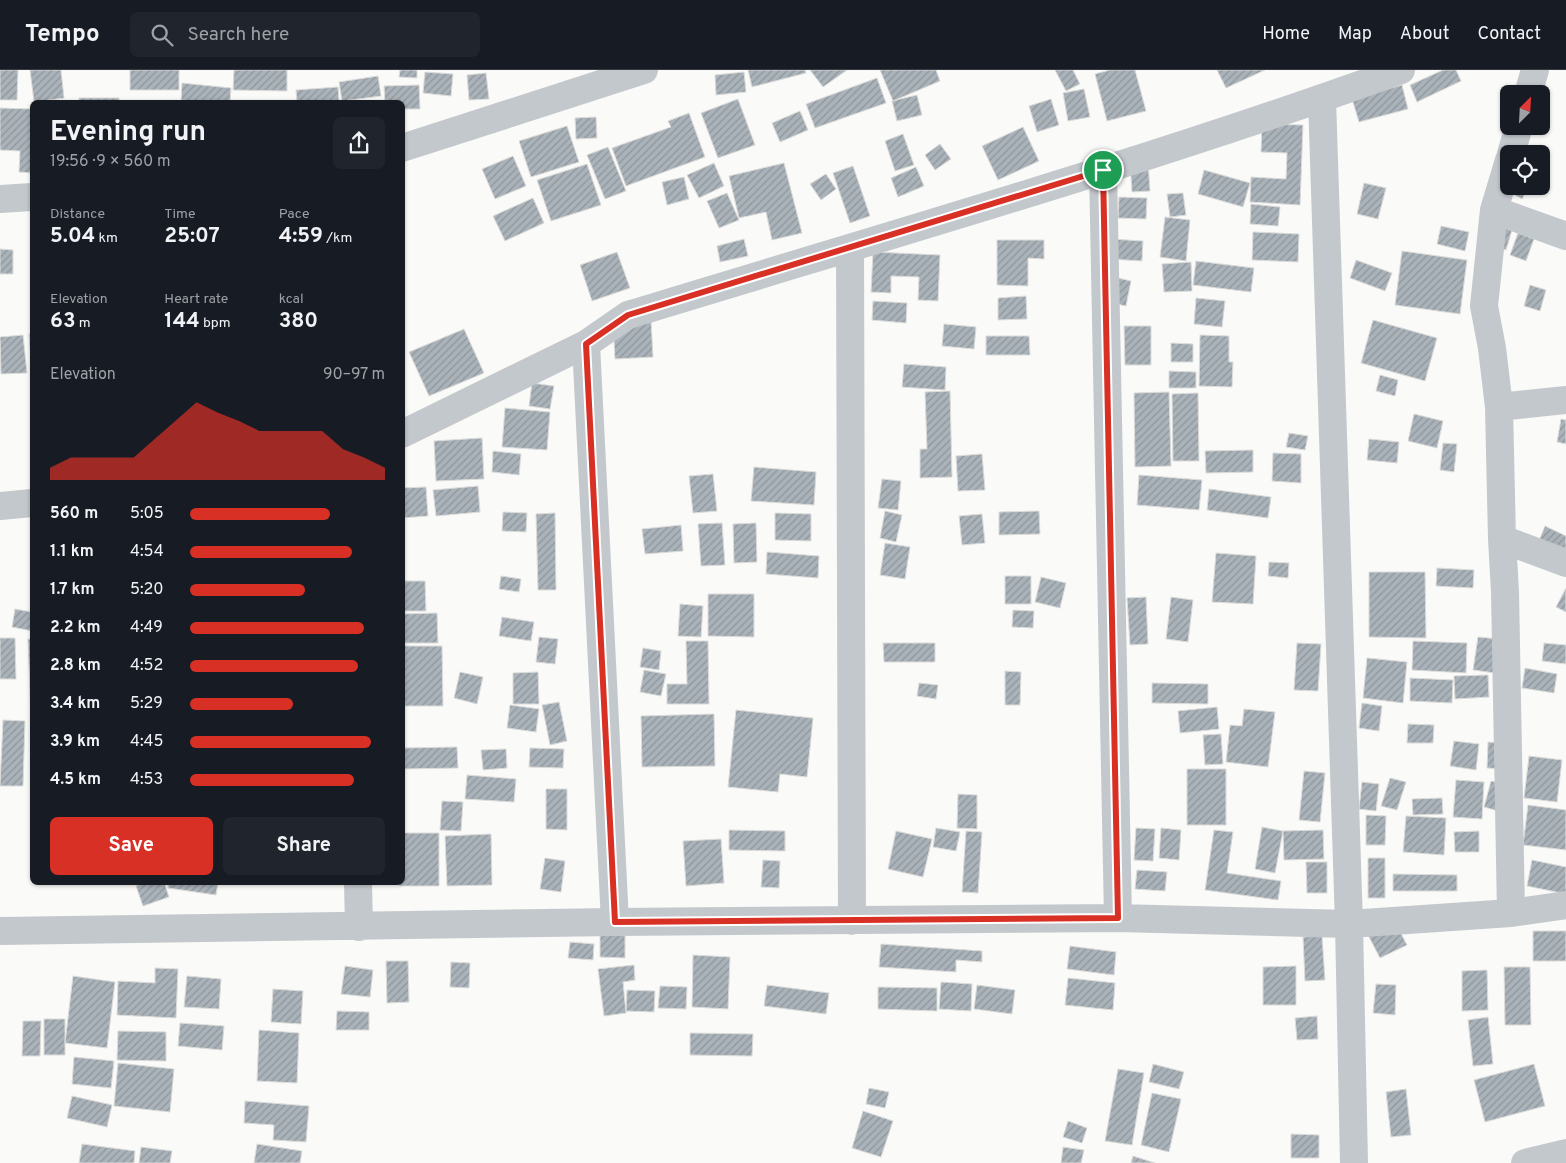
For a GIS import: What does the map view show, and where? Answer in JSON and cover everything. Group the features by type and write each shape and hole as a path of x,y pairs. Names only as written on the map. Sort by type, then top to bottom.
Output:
{"street":[{"path":"405,147 644,70"},
{"path":"405,433 586,344 628,315 1103,170 1322,99 1402,70"},
{"path":"1531,85 1535,70"},
{"path":"1322,99 1349,924 1354,1163"},
{"path":"1103,170 1118,918"},
{"path":"1500,190 1494,210 1484,306 1492,348 1499,407 1502,539 1506,602 1511,913"},
{"path":"0,198 30,197"},
{"path":"1494,210 1566,236"},
{"path":"850,248 852,922"},
{"path":"586,344 615,922"},
{"path":"1499,407 1566,400"},
{"path":"0,506 30,503"},
{"path":"1502,539 1566,563"},
{"path":"358,885 359,926"},
{"path":"0,931 615,922 852,922 1118,918 1349,924 1511,913 1566,904"},
{"path":"1525,1163 1566,1153"}],"building":[{"path":"0,70 18,70 17,100 0,100"},
{"path":"30,70 61,70 64,98 34,100"},
{"path":"130,70 179,70 179,90 130,90"},
{"path":"234,70 287,70 287,91 233,90"},
{"path":"400,70 417,70 417,78 399,77"},
{"path":"748,70 805,70 806,73 752,87"},
{"path":"810,70 847,70 823,87"},
{"path":"880,70 936,70 940,81 893,101"},
{"path":"1055,70 1073,70 1080,84 1066,91"},
{"path":"1110,70 1135,70 1146,111 1107,121 1095,74"},
{"path":"1217,70 1265,70 1226,88"},
{"path":"1443,70 1456,70 1461,81 1417,102 1410,85"},
{"path":"425,72 453,74 451,96 423,93"},
{"path":"744,72 746,92 716,95 715,75"},
{"path":"486,73 489,99 469,100 467,75"},
{"path":"378,76 381,96 342,100 339,82"},
{"path":"877,78 886,103 815,128 806,104"},
{"path":"182,83 231,88 230,100 181,100"},
{"path":"419,85 420,109 405,109 405,100 385,100 384,86"},
{"path":"1402,85 1408,109 1359,122 1352,99"},
{"path":"338,87 339,100 297,100 296,90"},
{"path":"1084,89 1090,117 1068,121 1063,93"},
{"path":"917,95 922,115 897,121 892,101"},
{"path":"79,98 119,98 119,100 79,100"},
{"path":"738,99 755,145 718,158 701,113"},
{"path":"1051,99 1059,125 1037,132 1029,106"},
{"path":"0,108 30,109 30,173 19,172 20,151 0,150"},
{"path":"800,111 808,130 780,142 772,123"},
{"path":"689,113 705,157 626,186 612,148 671,127 668,121"},
{"path":"596,117 597,138 576,139 575,118"},
{"path":"1262,124 1303,125 1300,205 1250,202 1251,177 1286,179 1287,153 1261,152"},
{"path":"567,126 579,162 531,177 519,141"},
{"path":"1023,127 1039,161 998,180 982,146"},
{"path":"903,134 914,165 895,171 885,141"},
{"path":"940,144 951,159 935,170 925,155"},
{"path":"608,147 626,191 605,199 587,155"},
{"path":"513,156 526,186 495,199 482,169"},
{"path":"1148,161 1150,191 1132,192 1130,162"},
{"path":"714,163 724,186 699,198 687,175"},
{"path":"784,163 802,233 772,240 766,212 739,218 729,176"},
{"path":"587,164 601,205 551,221 537,180"},
{"path":"853,166 870,216 850,223 833,173"},
{"path":"916,167 924,186 898,197 891,178"},
{"path":"1204,170 1250,183 1243,207 1198,194"},
{"path":"826,174 836,189 821,200 810,184"},
{"path":"684,177 689,199 667,205 662,182"},
{"path":"1364,183 1386,188 1378,219 1357,214"},
{"path":"727,193 739,220 719,228 707,201"},
{"path":"1183,193 1186,215 1170,217 1167,194"},
{"path":"1515,195 1524,195 1522,199"},
{"path":"1119,197 1147,198 1146,219 1118,218"},
{"path":"533,198 544,223 505,241 493,216"},
{"path":"1251,204 1280,207 1278,226 1250,224"},
{"path":"1165,217 1190,220 1186,261 1160,257"},
{"path":"1441,226 1469,232 1465,251 1437,244"},
{"path":"1498,226 1512,230 1506,250 1492,246"},
{"path":"1253,232 1299,234 1298,262 1252,260"},
{"path":"1518,233 1534,239 1526,261 1510,255"},
{"path":"744,239 748,256 720,262 717,246"},
{"path":"1111,239 1143,241 1142,261 1110,259"},
{"path":"997,240 1044,240 1044,259 1028,258 1028,286 997,285"},
{"path":"0,249 13,250 13,274 0,274"},
{"path":"1402,251 1467,260 1460,314 1395,305"},
{"path":"617,252 630,288 592,301 580,265"},
{"path":"873,252 940,255 938,301 918,300 919,277 891,276 891,293 871,292"},
{"path":"1356,260 1392,273 1385,291 1350,278"},
{"path":"1196,261 1254,268 1251,292 1193,285"},
{"path":"1191,262 1192,291 1164,292 1162,264"},
{"path":"1114,277 1131,281 1126,306 1108,302"},
{"path":"1530,285 1546,290 1540,311 1524,306"},
{"path":"1026,296 1027,319 998,320 998,298"},
{"path":"1196,298 1225,301 1222,327 1194,324"},
{"path":"873,301 907,303 906,323 872,320"},
{"path":"651,320 653,357 615,359 613,322"},
{"path":"1373,320 1437,338 1425,381 1361,363"},
{"path":"944,324 976,327 974,349 942,346"},
{"path":"1124,326 1151,326 1151,365 1125,365"},
{"path":"464,329 484,373 429,396 409,352"},
{"path":"23,335 27,373 1,374 0,337"},
{"path":"1200,335 1229,336 1229,362 1233,362 1232,387 1199,386"},
{"path":"986,336 1029,336 1030,355 986,355"},
{"path":"1171,343 1193,344 1193,362 1171,362"},
{"path":"904,364 946,367 945,390 902,387"},
{"path":"1169,371 1196,372 1196,388 1169,388"},
{"path":"1380,375 1398,380 1395,396 1376,391"},
{"path":"532,383 554,386 550,409 529,406"},
{"path":"950,391 952,477 920,478 920,449 927,449 925,392"},
{"path":"1169,392 1171,466 1135,467 1134,393"},
{"path":"1198,393 1199,461 1173,461 1172,394"},
{"path":"505,408 550,412 547,450 502,447"},
{"path":"1414,414 1443,421 1437,448 1408,441"},
{"path":"1561,419 1566,420 1566,444 1557,442"},
{"path":"1289,433 1308,436 1305,450 1286,447"},
{"path":"482,438 484,479 436,481 434,441"},
{"path":"1369,439 1399,442 1397,463 1367,460"},
{"path":"1443,443 1457,444 1454,472 1440,470"},
{"path":"1253,450 1253,472 1206,473 1205,451"},
{"path":"493,451 521,454 519,475 492,472"},
{"path":"1273,453 1301,454 1301,483 1272,481"},
{"path":"982,454 985,490 958,491 956,456"},
{"path":"754,467 816,472 814,505 751,501"},
{"path":"713,474 717,511 693,513 689,476"},
{"path":"1139,475 1202,480 1199,510 1137,505"},
{"path":"882,479 901,481 898,510 878,508"},
{"path":"478,486 480,512 436,516 433,490"},
{"path":"426,487 428,516 405,518 405,488"},
{"path":"1209,489 1271,497 1268,518 1207,510"},
{"path":"885,511 902,515 896,542 880,538"},
{"path":"1039,511 1040,534 999,535 999,512"},
{"path":"503,512 527,513 526,532 502,531"},
{"path":"555,513 556,590 538,590 536,514"},
{"path":"775,513 811,514 811,541 775,540"},
{"path":"982,514 985,543 962,545 959,516"},
{"path":"722,523 725,565 701,566 698,524"},
{"path":"756,523 757,562 734,563 733,524"},
{"path":"681,525 683,551 645,554 642,529"},
{"path":"1545,526 1566,536 1566,556 1538,543"},
{"path":"885,543 910,547 905,579 880,575"},
{"path":"767,552 819,556 818,578 766,574"},
{"path":"1216,553 1256,556 1253,604 1212,602"},
{"path":"1269,562 1289,563 1288,578 1268,576"},
{"path":"1437,568 1474,570 1473,588 1436,586"},
{"path":"1369,572 1425,572 1426,638 1369,637"},
{"path":"501,576 521,579 519,592 499,589"},
{"path":"1005,576 1031,576 1031,604 1005,604"},
{"path":"1041,577 1066,583 1060,608 1035,602"},
{"path":"405,581 425,581 426,611 405,611"},
{"path":"1566,588 1566,612 1556,607"},
{"path":"708,594 754,594 754,637 708,636"},
{"path":"1146,597 1148,644 1130,645 1127,598"},
{"path":"1171,597 1193,600 1188,642 1166,639"},
{"path":"680,604 703,606 701,637 678,636"},
{"path":"15,609 30,612 30,631 12,627"},
{"path":"1013,610 1034,611 1033,628 1012,627"},
{"path":"437,613 438,643 405,643 405,614"},
{"path":"502,617 534,622 531,641 499,636"},
{"path":"539,637 558,639 555,664 536,662"},
{"path":"1478,637 1499,639 1495,673 1473,670"},
{"path":"0,638 15,638 16,679 0,679"},
{"path":"28,639 30,639 30,690"},
{"path":"686,641 708,641 709,704 667,704 667,684 687,684"},
{"path":"1413,641 1467,643 1466,673 1412,670"},
{"path":"883,643 935,643 935,662 884,662"},
{"path":"1297,643 1321,644 1318,691 1294,690"},
{"path":"1544,643 1566,645 1566,664 1542,661"},
{"path":"405,646 442,646 443,706 405,706"},
{"path":"643,648 661,651 659,670 640,667"},
{"path":"1367,658 1407,662 1403,703 1363,698"},
{"path":"1525,668 1557,674 1554,693 1522,688"},
{"path":"644,670 666,674 661,696 640,692"},
{"path":"1005,671 1021,672 1020,705 1005,705"},
{"path":"460,672 483,677 477,704 454,698"},
{"path":"538,672 539,704 513,704 513,673"},
{"path":"1488,675 1489,697 1455,699 1454,676"},
{"path":"1410,678 1453,680 1452,703 1410,701"},
{"path":"919,683 938,685 936,699 917,696"},
{"path":"1152,683 1208,684 1208,704 1152,703"},
{"path":"559,702 567,741 550,745 542,705"},
{"path":"1362,703 1382,706 1379,731 1359,728"},
{"path":"510,705 539,709 536,732 507,728"},
{"path":"1217,707 1219,729 1180,733 1178,711"},
{"path":"1244,709 1275,712 1268,767 1226,762 1230,725 1242,726"},
{"path":"736,710 813,718 807,777 780,774 778,792 728,787"},
{"path":"714,714 715,766 642,767 641,716"},
{"path":"3,720 25,721 23,786 0,786"},
{"path":"1408,724 1434,725 1433,743 1407,743"},
{"path":"1221,734 1223,764 1205,765 1203,735"},
{"path":"1454,741 1479,744 1476,770 1450,766"},
{"path":"1488,742 1503,743 1502,769 1487,768"},
{"path":"457,747 458,768 405,769 405,748"},
{"path":"530,748 564,749 563,768 529,767"},
{"path":"506,749 507,768 483,770 481,750"},
{"path":"1529,756 1562,760 1557,802 1524,798"},
{"path":"1187,769 1226,769 1226,825 1187,825"},
{"path":"1304,771 1325,773 1320,822 1299,820"},
{"path":"467,775 516,779 514,802 465,799"},
{"path":"1390,778 1406,782 1397,810 1381,806"},
{"path":"1456,780 1484,782 1482,819 1453,817"},
{"path":"1491,781 1504,784 1498,811 1484,807"},
{"path":"1362,782 1379,784 1376,811 1359,809"},
{"path":"546,789 567,789 567,830 546,829"},
{"path":"958,794 977,795 977,829 957,828"},
{"path":"1442,798 1443,814 1413,815 1412,799"},
{"path":"442,801 463,802 461,831 440,830"},
{"path":"1528,805 1566,810 1566,850 1523,845"},
{"path":"1366,815 1386,816 1385,845 1366,845"},
{"path":"1406,816 1446,818 1444,855 1403,852"},
{"path":"1262,827 1283,831 1275,873 1255,869"},
{"path":"936,828 960,832 956,851 933,847"},
{"path":"1136,828 1155,829 1153,861 1134,860"},
{"path":"1161,828 1181,830 1179,860 1159,858"},
{"path":"729,830 785,831 785,851 729,850"},
{"path":"1214,830 1233,832 1227,873 1281,881 1278,900 1205,890"},
{"path":"1323,830 1324,859 1284,860 1283,831"},
{"path":"896,831 932,839 923,877 888,869"},
{"path":"966,831 982,832 978,893 962,892"},
{"path":"1479,831 1479,852 1455,852 1454,832"},
{"path":"405,833 439,833 439,886 399,886 405,885"},
{"path":"491,834 492,885 447,886 445,836"},
{"path":"721,839 724,883 686,886 683,841"},
{"path":"545,858 565,861 561,892 540,889"},
{"path":"1368,858 1385,858 1385,898 1368,898"},
{"path":"763,860 780,861 779,888 761,887"},
{"path":"1532,860 1566,867 1566,894 1527,886"},
{"path":"1306,862 1327,862 1327,893 1307,893"},
{"path":"1137,870 1167,872 1165,891 1135,889"},
{"path":"1393,874 1457,875 1457,891 1393,891"},
{"path":"165,885 169,897 143,906 136,886"},
{"path":"168,885 218,885 216,895 168,888"},
{"path":"1395,922 1407,945 1380,958 1368,935"},
{"path":"1533,931 1566,931 1566,961 1533,961"},
{"path":"600,935 625,935 625,958 600,957"},
{"path":"1322,936 1325,980 1305,981 1303,937"},
{"path":"570,942 594,944 593,960 568,958"},
{"path":"881,944 982,951 982,962 956,960 956,972 879,967"},
{"path":"1070,946 1116,952 1114,975 1067,969"},
{"path":"693,955 730,957 728,1009 692,1007"},
{"path":"386,961 408,961 409,1002 387,1003"},
{"path":"451,962 470,963 469,988 450,987"},
{"path":"634,965 635,980 623,982 626,1013 604,1016 598,969"},
{"path":"345,966 373,970 370,997 341,994"},
{"path":"1296,966 1296,1005 1263,1005 1263,967"},
{"path":"1504,967 1530,967 1531,1025 1505,1025"},
{"path":"155,968 178,969 176,1018 117,1015 118,981 155,983"},
{"path":"1487,970 1488,1010 1462,1011 1462,971"},
{"path":"73,976 115,982 107,1048 65,1043"},
{"path":"187,976 221,979 219,1009 184,1007"},
{"path":"1068,978 1115,983 1113,1010 1065,1005"},
{"path":"941,982 972,984 971,1011 939,1009"},
{"path":"1376,984 1396,985 1395,1015 1373,1013"},
{"path":"767,985 829,993 826,1014 764,1006"},
{"path":"977,985 1015,990 1012,1014 974,1009"},
{"path":"660,986 687,987 686,1009 658,1008"},
{"path":"878,987 937,988 937,1011 878,1009"},
{"path":"273,989 303,991 301,1024 271,1022"},
{"path":"627,990 655,991 654,1012 626,1011"},
{"path":"337,1011 369,1012 369,1030 336,1030"},
{"path":"1317,1016 1318,1039 1297,1040 1295,1018"},
{"path":"1488,1017 1493,1064 1473,1066 1468,1020"},
{"path":"44,1019 65,1019 65,1055 44,1055"},
{"path":"23,1021 41,1021 40,1056 22,1056"},
{"path":"180,1023 224,1026 222,1050 178,1046"},
{"path":"259,1030 299,1033 297,1083 257,1081"},
{"path":"118,1031 166,1032 166,1061 117,1060"},
{"path":"690,1033 753,1034 752,1056 690,1055"},
{"path":"74,1057 114,1061 111,1088 72,1084"},
{"path":"118,1063 174,1069 170,1112 114,1106"},
{"path":"1153,1064 1184,1072 1179,1089 1149,1082"},
{"path":"1534,1064 1545,1106 1485,1122 1474,1080"},
{"path":"1118,1069 1144,1073 1132,1145 1105,1141"},
{"path":"869,1088 889,1092 885,1108 866,1104"},
{"path":"1406,1089 1411,1135 1391,1137 1386,1092"},
{"path":"1152,1093 1181,1099 1169,1152 1141,1145"},
{"path":"72,1096 112,1105 107,1127 67,1118"},
{"path":"245,1101 309,1106 306,1142 273,1140 274,1125 244,1123"},
{"path":"863,1111 893,1121 881,1157 852,1148"},
{"path":"1068,1121 1087,1128 1082,1143 1063,1137"},
{"path":"1291,1134 1319,1135 1319,1158 1291,1158"},
{"path":"82,1144 135,1151 134,1163 79,1163"},
{"path":"257,1144 302,1151 300,1163 254,1163"},
{"path":"141,1147 172,1151 170,1163 139,1163"},
{"path":"1063,1147 1084,1150 1081,1163 1061,1163"},
{"path":"1133,1156 1155,1163 1131,1163"}],"route":[{"path":"1103,170 1118,918 852,922 615,922 586,344 628,315 1103,170"}]}
